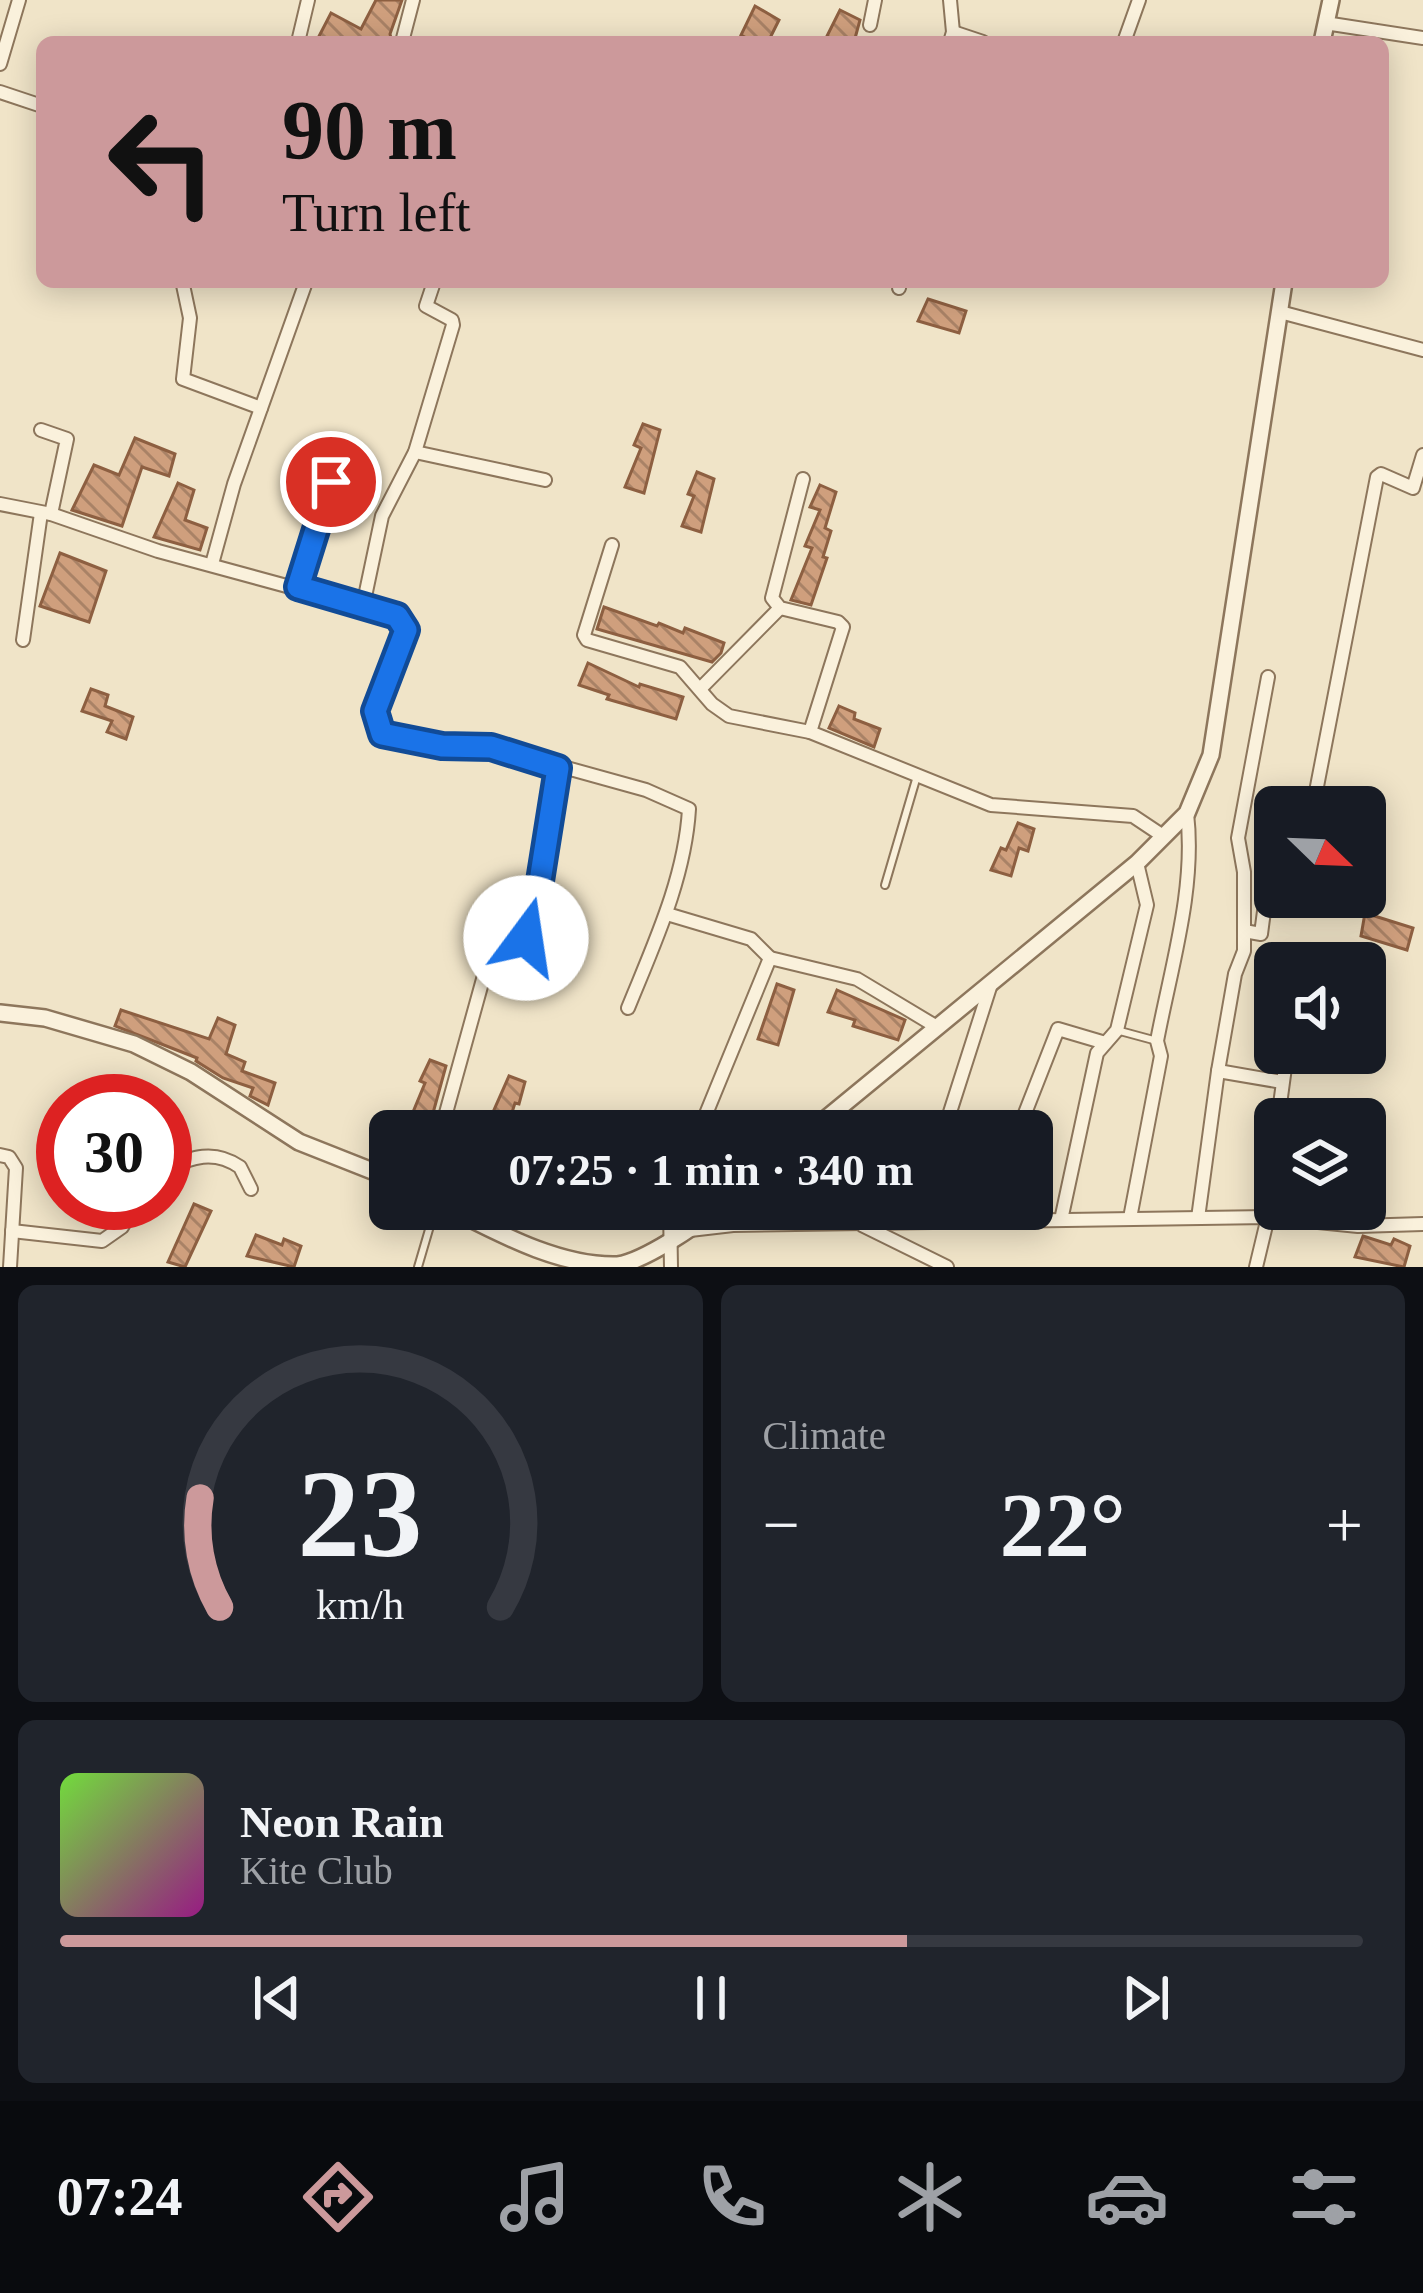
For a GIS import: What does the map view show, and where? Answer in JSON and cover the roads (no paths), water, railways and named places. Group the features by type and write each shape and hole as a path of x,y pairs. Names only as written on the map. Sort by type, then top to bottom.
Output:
{"street":[{"path":"0,64 19,0"},
{"path":"299,36 308,0"},
{"path":"404,36 413,0"},
{"path":"870,25 874,0"},
{"path":"950,0 951,36"},
{"path":"1126,36 1138,0"},
{"path":"1323,36 1331,0"},
{"path":"1325,23 1423,38"},
{"path":"0,92 36,104"},
{"path":"184,288 190,318 183,379 261,408"},
{"path":"212,564 234,484 304,288"},
{"path":"363,606 382,517 415,452 453,322 426,307 432,288"},
{"path":"836,1110 1137,863 1187,813 1211,755 1283,288"},
{"path":"1280,311 1423,350"},
{"path":"23,640 46,513 68,440 41,430"},
{"path":"298,587 340,449"},
{"path":"415,452 545,480"},
{"path":"1317,786 1377,477 1381,474 1413,488 1423,455"},
{"path":"803,479 772,598 780,608 843,627 810,733"},
{"path":"0,503 397,616 406,630 375,711 382,734 442,746 491,747 646,790 689,809 667,914 628,1008"},
{"path":"612,545 584,635 587,640 680,667 729,716 810,733 991,805 1133,816 1163,836"},
{"path":"700,689 780,608"},
{"path":"1198,1218 1218,1071 1235,974 1244,951 1244,872 1238,838 1268,677"},
{"path":"447,1110 488,961 526,938 533,925 558,768"},
{"path":"1130,1218 1161,1056 1157,1041 1185,890 1191,844 1187,813"},
{"path":"1061,1220 1102,1042 1117,1030 1147,905 1137,863"},
{"path":"667,914 751,939 770,958 857,979 937,1027"},
{"path":"1244,931 1261,934 1263,918"},
{"path":"708,1110 770,958"},
{"path":"951,1110 991,983"},
{"path":"0,1013 45,1018 134,1044 190,1072 299,1142 369,1170"},
{"path":"1026,1110 1058,1029 1102,1042"},
{"path":"1218,1071 1282,1082"},
{"path":"1280,1098 1283,1074"},
{"path":"0,1155 9,1157 16,1168 7,1263"},
{"path":"192,1157 214,1156 236,1163 250,1189"},
{"path":"1053,1220 1254,1217"},
{"path":"1386,1225 1423,1224"},
{"path":"12,1231 102,1241 118,1230"},
{"path":"492,1230 537,1253 620,1265 690,1230"},
{"path":"670,1230 670,1267"},
{"path":"872,1230 947,1267"},
{"path":"904,1230 913,1250"},
{"path":"1256,1267 1265,1230"}],"lane":[{"path":"885,885 917,776"},
{"path":"1117,1030 1157,1041"},
{"path":"418,1267 429,1230"}]}
